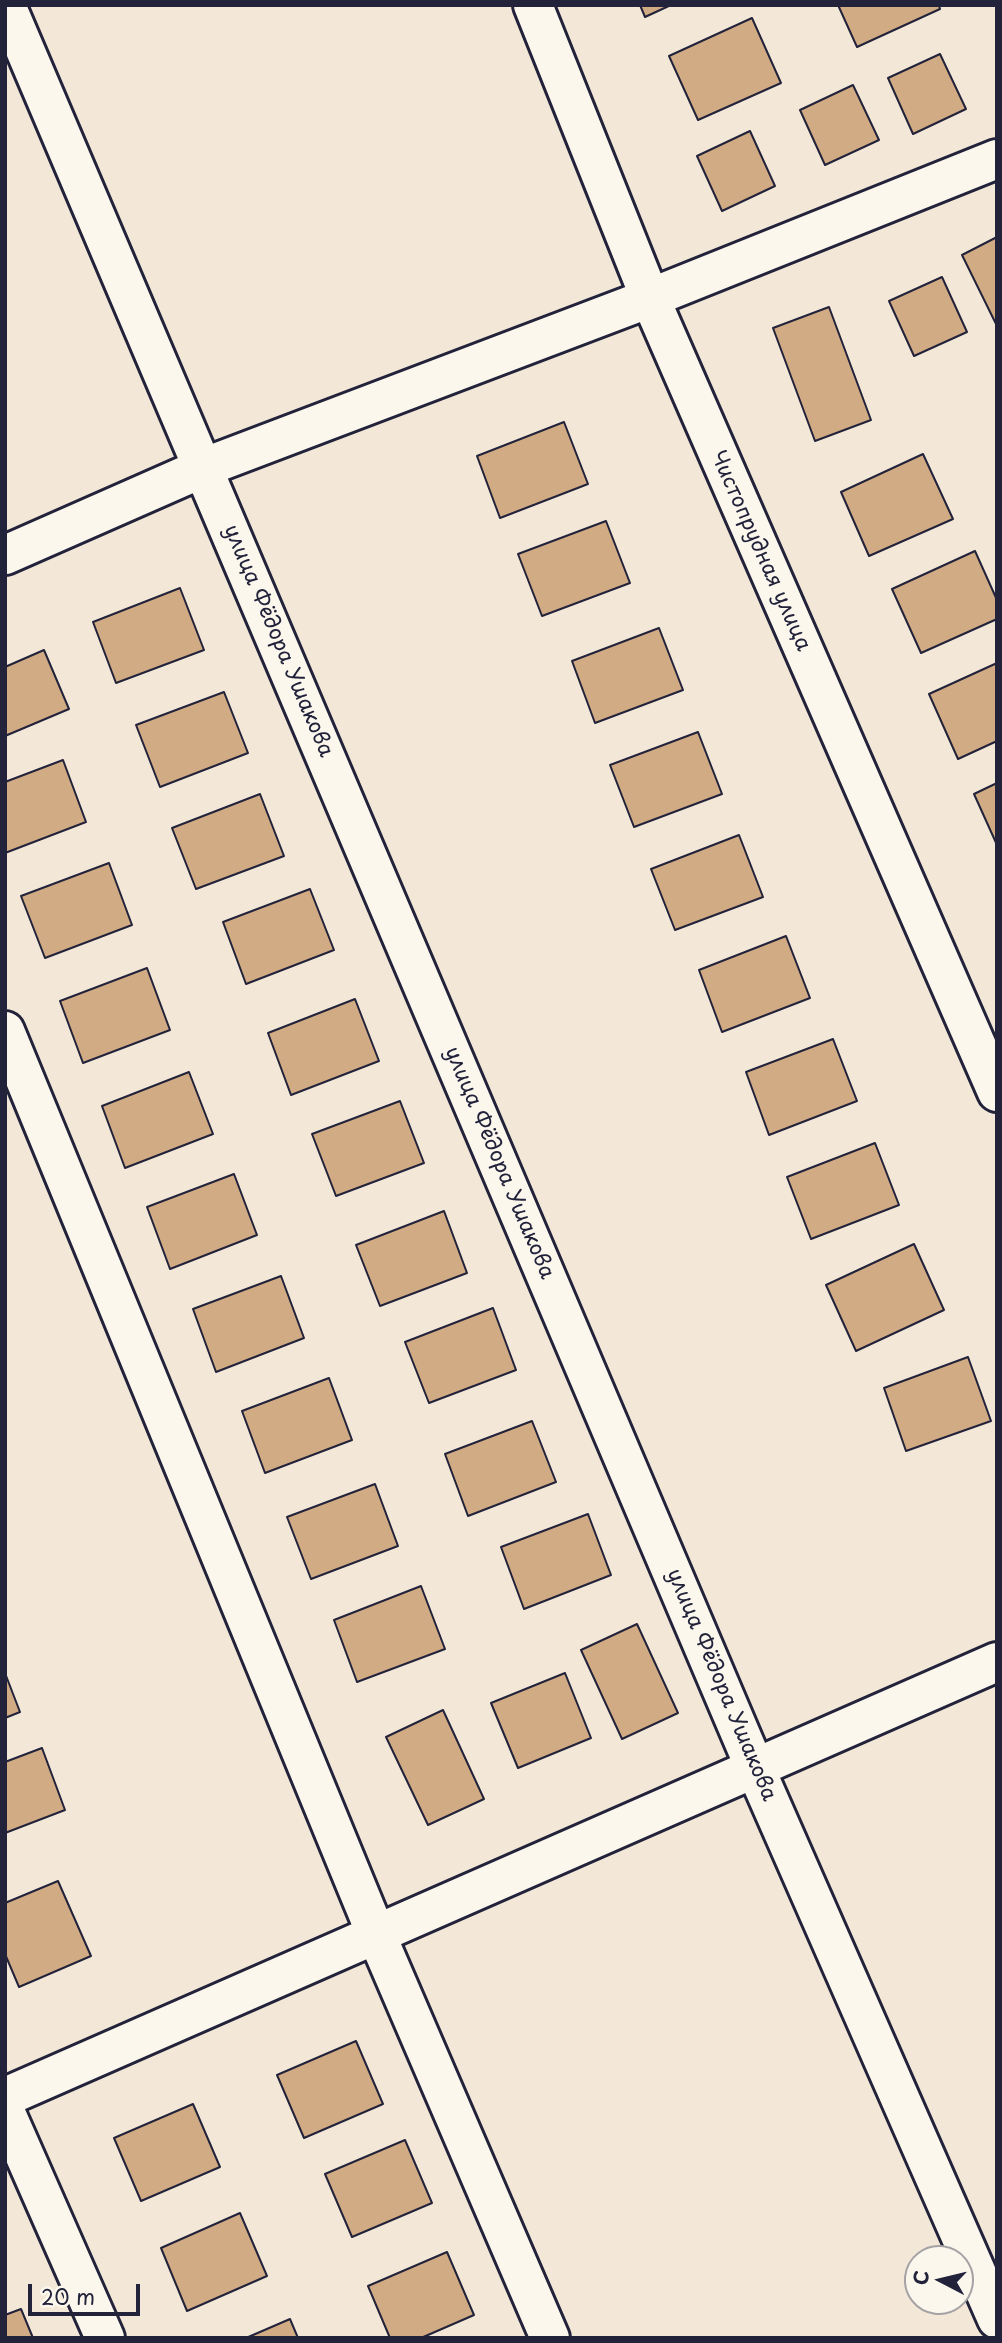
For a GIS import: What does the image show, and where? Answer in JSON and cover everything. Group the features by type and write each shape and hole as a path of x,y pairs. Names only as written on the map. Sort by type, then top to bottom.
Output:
{"street":[{"name":"улица Фёдора Ушакова","path":"6,5 205,467 755,1768 997,2319"},
{"name":"Чистопрудная улица","path":"533,5 650,298 997,1092"},
{"path":"5,555 205,467 650,298 997,159"},
{"path":"5,1031 376,1934 550,2338"},
{"path":"5,2097 997,1661"},
{"path":"5,2111 105,2338"}],"building":[{"path":"640,5 671,5 645,17"},
{"path":"838,5 939,5 940,9 857,47"},
{"path":"752,18 781,83 698,120 669,56"},
{"path":"940,54 966,109 913,134 888,78"},
{"path":"853,85 879,140 825,165 800,110"},
{"path":"750,131 775,186 722,211 697,156"},
{"path":"997,237 997,326 962,255"},
{"path":"942,277 967,332 914,356 889,301"},
{"path":"829,307 871,420 815,441 773,328"},
{"path":"564,422 588,484 500,518 477,456"},
{"path":"923,454 953,519 869,556 841,492"},
{"path":"606,521 630,583 542,616 518,554"},
{"path":"975,551 997,600 997,619 921,653 892,589"},
{"path":"180,588 204,650 116,683 93,622"},
{"path":"659,628 683,690 595,723 572,661"},
{"path":"44,650 69,709 5,736 5,667"},
{"path":"997,663 997,741 958,759 929,694"},
{"path":"224,692 248,753 160,787 136,725"},
{"path":"698,732 722,794 634,827 610,765"},
{"path":"63,760 86,822 5,853 5,782"},
{"path":"997,783 997,845 974,794"},
{"path":"260,794 284,856 196,889 172,828"},
{"path":"739,835 763,897 675,930 651,869"},
{"path":"109,863 132,925 45,958 21,896"},
{"path":"310,889 334,950 246,984 223,922"},
{"path":"786,936 810,998 722,1032 699,970"},
{"path":"147,968 170,1030 83,1063 60,1001"},
{"path":"355,999 379,1061 291,1095 268,1033"},
{"path":"833,1039 857,1101 769,1135 746,1072"},
{"path":"189,1072 213,1134 125,1168 102,1106"},
{"path":"400,1101 424,1163 336,1196 312,1134"},
{"path":"875,1143 899,1205 811,1239 787,1177"},
{"path":"234,1174 257,1235 170,1269 147,1207"},
{"path":"444,1211 467,1273 380,1306 356,1245"},
{"path":"914,1244 944,1310 856,1351 826,1285"},
{"path":"281,1276 304,1338 216,1372 193,1309"},
{"path":"493,1308 516,1370 429,1403 405,1342"},
{"path":"968,1357 991,1421 906,1451 884,1388"},
{"path":"329,1378 352,1440 265,1473 242,1411"},
{"path":"532,1421 556,1482 468,1516 445,1454"},
{"path":"375,1484 398,1546 311,1579 287,1517"},
{"path":"588,1514 611,1575 524,1609 501,1547"},
{"path":"421,1586 445,1649 357,1682 334,1620"},
{"path":"637,1624 678,1713 622,1739 581,1650"},
{"path":"5,1673 20,1712 5,1718"},
{"path":"565,1673 591,1738 518,1768 491,1703"},
{"path":"443,1710 484,1799 428,1825 386,1737"},
{"path":"42,1748 65,1810 5,1833 5,1762"},
{"path":"58,1881 91,1956 19,1987 5,1954 5,1903"},
{"path":"356,2041 383,2104 304,2138 277,2075"},
{"path":"193,2104 220,2167 141,2201 114,2138"},
{"path":"405,2140 432,2203 352,2237 325,2174"},
{"path":"240,2213 267,2276 187,2311 161,2248"},
{"path":"447,2252 474,2315 421,2338 390,2338 368,2286"},
{"path":"21,2309 33,2338 5,2338 5,2315"},
{"path":"290,2319 298,2338 246,2338"}]}
